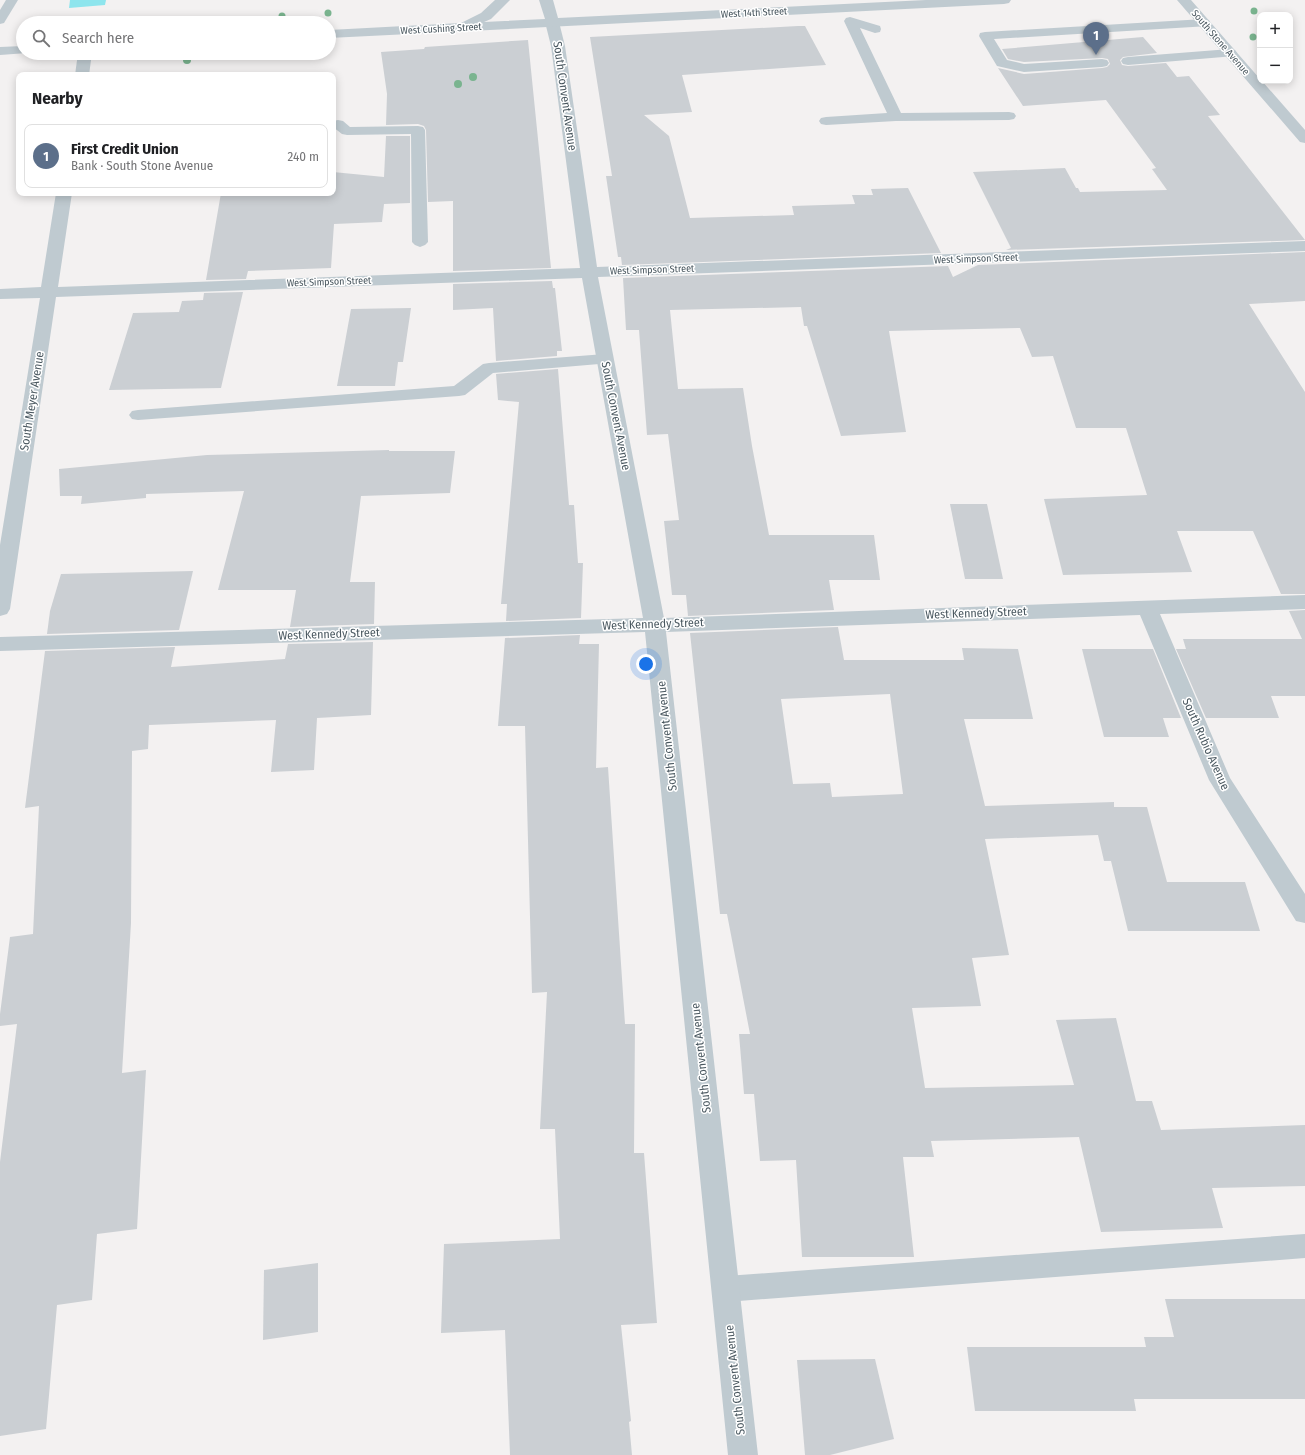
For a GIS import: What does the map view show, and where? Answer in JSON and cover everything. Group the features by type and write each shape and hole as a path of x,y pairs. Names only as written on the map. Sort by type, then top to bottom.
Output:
{"street":[{"path":"462,27 486,16 503,0"},
{"name":"South Convent Avenue","path":"546,0 558,46 589,272 655,625 743,1455"},
{"name":"West 14th Street","path":"552,22 1004,0"},
{"name":"South Stone Avenue","path":"1184,0 1305,139"},
{"name":"West Cushing Street","path":"336,34 552,22"},
{"path":"0,51 16,50"},
{"path":"82,72 84,60"},
{"name":"South Meyer Avenue","path":"0,609 64,196"},
{"name":"West Simpson Street","path":"0,294 1305,246"},
{"name":"West Kennedy Street","path":"0,644 655,625 1305,602"},
{"name":"South Rubio Avenue","path":"1147,607 1220,780 1305,914"}],"lane":[{"path":"0,20 12,0"},
{"path":"875,29 850,21 896,117"},
{"path":"1102,63 1024,68 1010,65 1002,63 985,36 1204,23"},
{"path":"1128,61 1230,53"},
{"path":"826,121 896,117 1009,116"},
{"path":"338,124 347,131 418,130 420,242"},
{"path":"138,415 459,391 489,368 605,359"},
{"path":"726,1289 1305,1246"}],"water":[{"path":"70,0 106,0 105,5 69,8"}],"building":[{"path":"805,26 826,65 682,75 692,112 644,115 669,136 690,218 794,215 792,206 855,204 852,195 873,195 871,189 908,188 941,253 622,265 621,257 618,257 606,176 612,176 590,37"},
{"path":"1143,37 1157,53 1123,57 1120,60 1122,65 1128,66 1166,63 1177,77 1189,76 1220,115 1208,116 1305,240 1006,250 1011,248 973,172 1065,168 1076,188 1078,188 1080,192 1167,190 1152,169 1156,168 1106,100 1023,106 998,68 1024,74 1102,68 1107,67 1110,64 1108,59 1102,58 1024,62 1008,59 1002,49"},
{"path":"528,40 551,268 453,271 453,201 428,202 426,130 424,126 418,124 386,125 387,94 381,52 424,49 425,47"},
{"path":"386,136 410,136 410,203 384,204 382,222 334,224 331,268 248,271 246,279 206,280 220,196 336,196 336,172 384,177"},
{"path":"1305,252 1305,301 1249,304 1305,392 1305,594 1281,594 1253,531 1177,531 1192,572 1063,575 1044,499 1147,495 1126,428 1076,428 1053,356 1032,357 1020,328 889,331 906,432 841,436 807,326 804,326 801,307 670,310 678,389 743,388 752,446 769,535 874,535 880,580 829,580 834,610 688,616 686,595 672,595 664,521 679,520 668,434 647,435 639,330 626,330 623,278 948,266 953,277 978,265"},
{"path":"552,281 553,288 555,288 562,351 557,351 557,356 496,361 493,308 453,310 453,284"},
{"path":"243,292 221,388 109,390 133,313 179,312 182,301 203,300 204,293"},
{"path":"411,308 403,362 398,362 395,386 337,386 351,309"},
{"path":"558,369 569,505 574,505 578,563 583,563 581,618 506,621 507,604 501,604 519,402 498,400 496,374"},
{"path":"389,450 455,451 450,493 361,496 350,582 375,582 374,624 290,627 296,590 218,590 244,491 146,494 146,498 81,504 82,496 60,496 59,469 207,455"},
{"path":"950,504 987,504 1003,579 965,579"},
{"path":"193,571 179,630 47,634 50,611 61,574"},
{"path":"1305,610 1305,696 1271,696 1279,718 1206,718 1176,649 1186,649 1183,639 1302,639 1289,611"},
{"path":"838,627 844,660 964,660 962,648 1018,649 1033,719 964,719 985,806 1114,802 1114,807 1147,807 1167,882 1245,882 1260,931 1128,931 1111,861 1104,861 1098,835 985,839 1009,955 972,958 981,1006 912,1008 925,1088 1074,1085 1056,1020 1116,1018 1136,1101 1152,1101 1161,1130 1305,1125 1305,1186 1212,1188 1223,1228 1101,1232 1079,1137 931,1141 934,1157 903,1157 914,1257 802,1257 796,1160 760,1161 754,1094 744,1094 739,1034 750,1034 727,914 720,914 690,633","holes":["890,694 903,794 832,797 830,783 793,784 781,699"]},
{"path":"580,635 579,644 599,644 596,768 608,767 625,1024 635,1024 634,1153 644,1153 657,1323 621,1325 631,1421 629,1422 632,1455 510,1455 505,1330 441,1333 444,1244 560,1239 555,1129 540,1129 547,992 532,993 525,726 498,726 505,638"},
{"path":"373,642 371,715 317,718 314,770 271,772 276,720 149,725 148,749 132,751 131,923 122,1073 146,1070 137,1229 97,1234 92,1300 57,1305 46,1429 0,1436 0,1162 17,1024 0,1026 0,1014 10,937 33,934 39,806 25,808 45,651 175,647 171,667 285,659 288,644"},
{"path":"1082,649 1153,649 1181,718 1163,718 1169,737 1104,737"},
{"path":"318,1263 318,1332 263,1340 264,1270"},
{"path":"1165,1299 1305,1299 1305,1399 1134,1399 1136,1411 975,1411 967,1347 1146,1347 1144,1337 1174,1337"},
{"path":"875,1359 894,1439 830,1455 805,1455 797,1360"}],"place":[{"name":"First Credit Union","path":"1096,55"}]}
